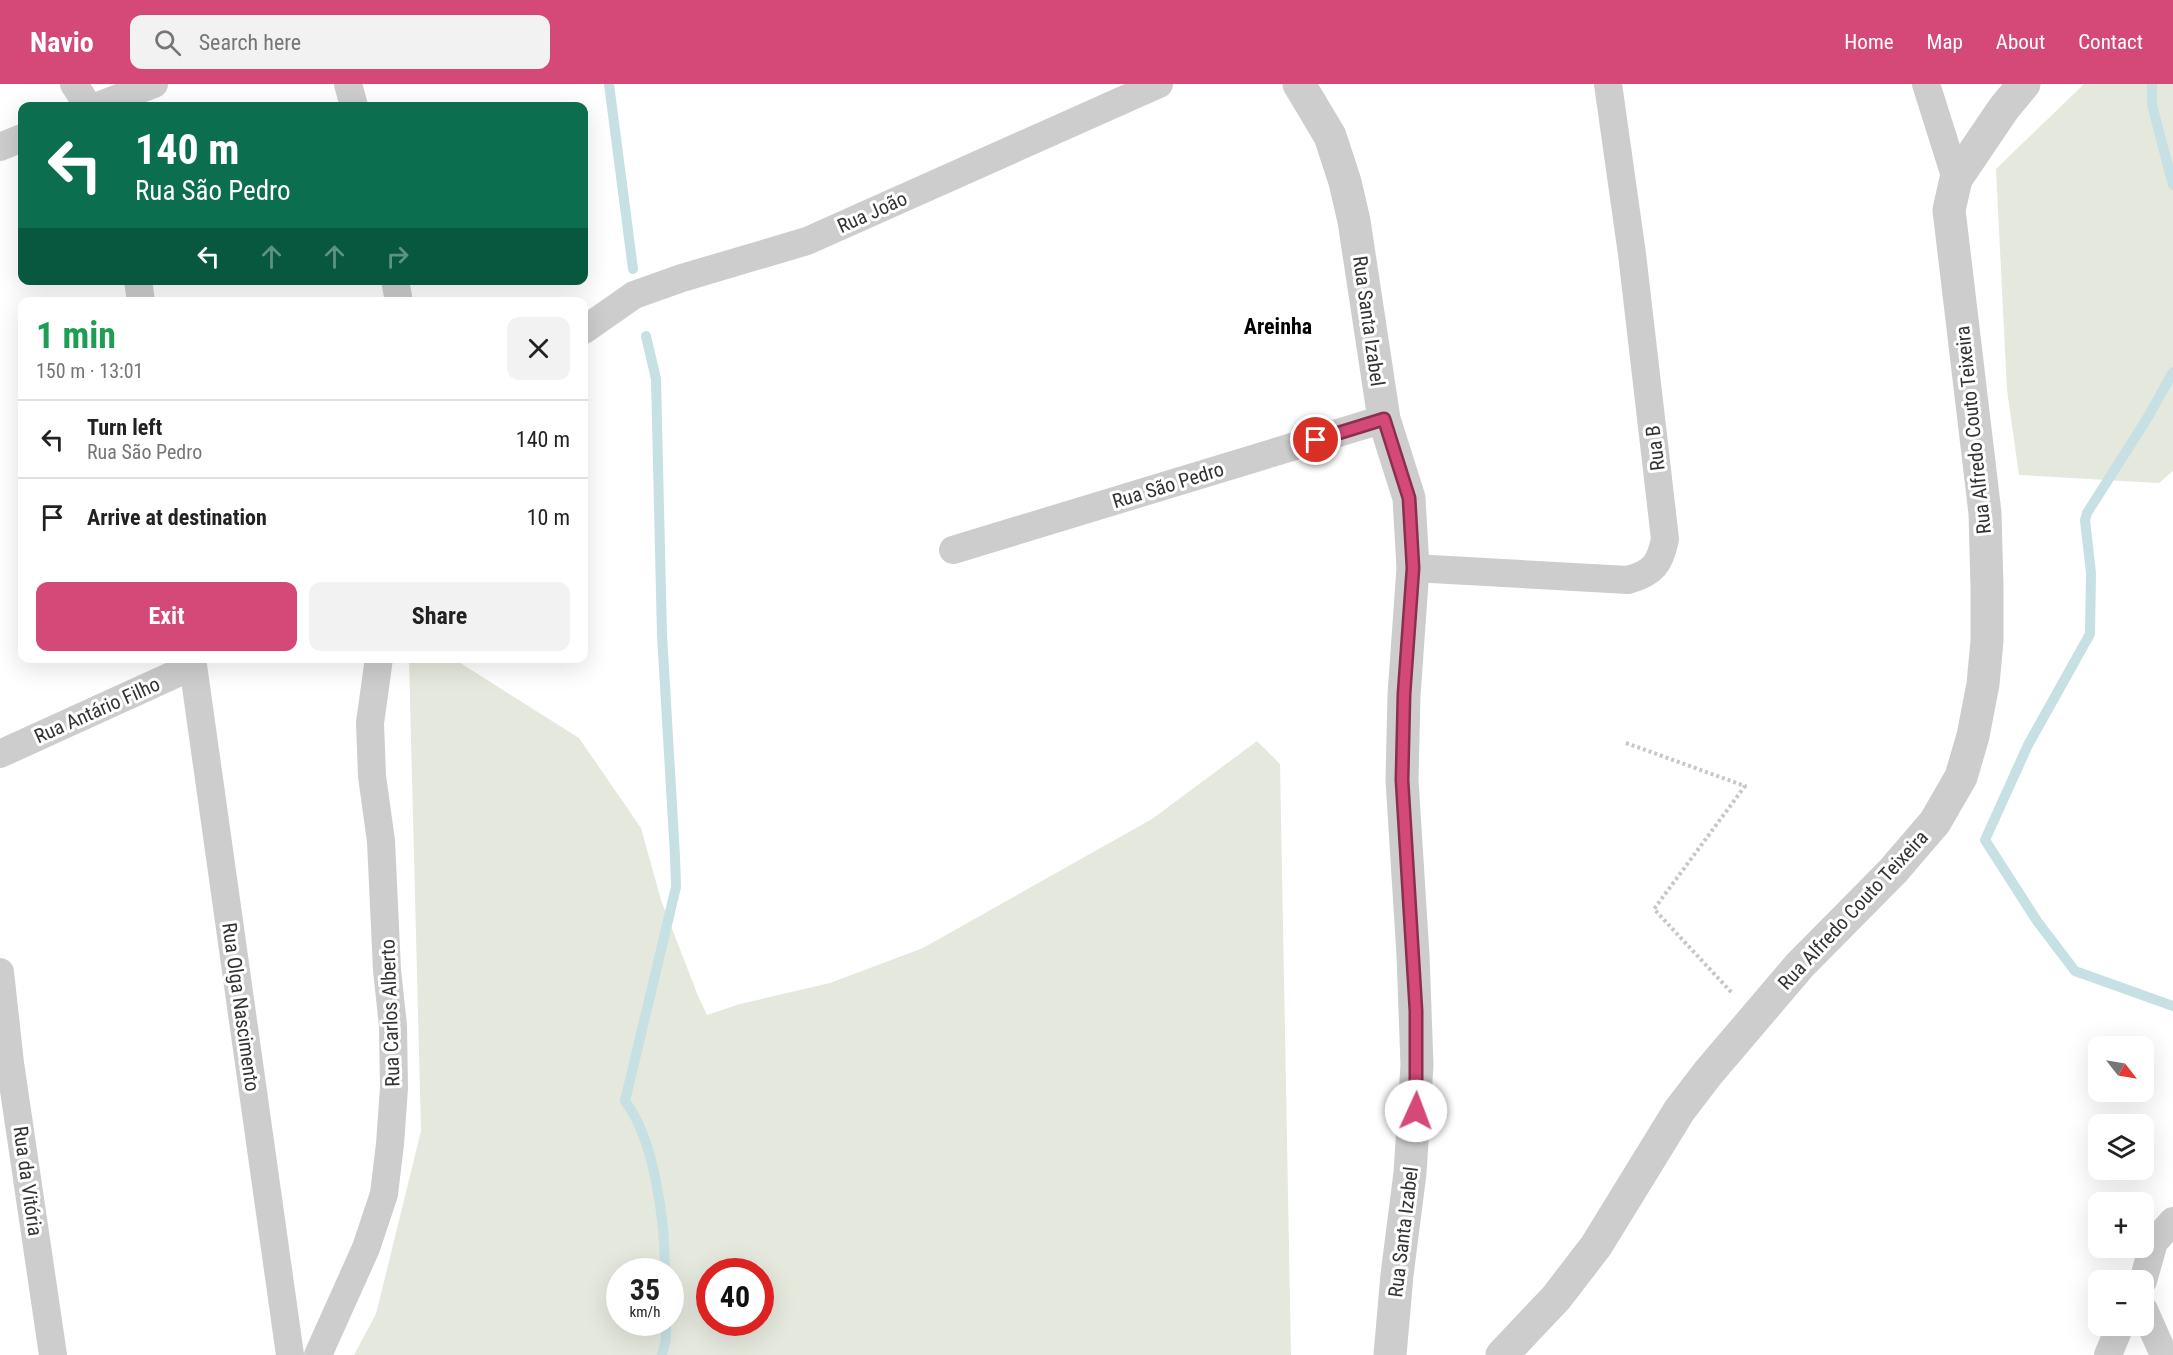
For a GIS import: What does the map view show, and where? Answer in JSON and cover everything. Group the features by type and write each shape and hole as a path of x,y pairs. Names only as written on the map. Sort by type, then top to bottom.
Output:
{"street":[{"path":"74,84 85,102"},
{"path":"108,102 154,84"},
{"path":"348,84 353,102"},
{"name":"Rua João","path":"588,327 634,295 682,278 807,241 1159,84"},
{"name":"Rua Santa Izabel","path":"1299,84 1330,136 1345,182 1354,221 1384,419 1409,498 1413,568 1404,694 1402,780 1414,966 1417,1065 1410,1173 1390,1355"},
{"name":"Rua B","path":"1413,568 1628,579 1645,575 1656,565 1662,555 1665,539 1661,503 1632,254 1608,84"},
{"path":"1926,84 1956,178"},
{"name":"Rua Alfredo Couto Teixeira","path":"1502,1355 1556,1299 1589,1255 1679,1111 1800,965 1893,871 1935,822 1961,777 1973,736 1983,684 1987,641 1985,513 1949,210 1956,178 2004,108 2025,84"},
{"path":"0,147 18,140"},
{"name":"Rua São Pedro","path":"953,550 1384,419"},
{"name":"Rua Antário Filho","path":"0,754 191,663"},
{"name":"Rua Olga Nascimento","path":"193,663 290,1355"},
{"name":"Rua Carlos Alberto","path":"318,1355 366,1248 384,1194 390,1144 394,1088 393,1026 387,970 386,903 381,841 372,776 370,723 378,663"},
{"name":"Rua da Vitória","path":"0,972 5,1065 53,1355"},
{"path":"2146,1270 2154,1242 2173,1221"},
{"path":"2154,1332 2164,1355"},
{"path":"2108,1355 2116,1336"}],"path":[{"path":"1626,743 1745,786 1654,909 1755,1017"}],"shaded area":[{"path":"2084,84 2173,84 2173,471 2159,483 2019,475 2007,390 1996,169"},
{"path":"409,663 460,663 579,738 641,828 661,900 707,1015 740,1004 830,983 923,948 1152,819 1257,741 1280,764 1291,1355 354,1355 376,1314 421,1131"}],"waterway":[{"path":"609,84 633,269"},
{"path":"2152,84 2152,105 2173,185"},
{"path":"646,336 656,379 662,635 676,887 625,1101 644,1137 651,1159 660,1207 665,1258"},
{"path":"2173,372 2148,417 2087,513 2085,520 2091,573 2090,634 2028,745 1985,840 2037,921 2075,971 2173,1006"},
{"path":"662,1355 666,1336"}],"district":[{"name":"Areinha","path":"1278,326"}],"route":[{"path":"1316,440 1384,419 1409,498 1413,568 1404,694 1402,780 1416,1011 1416,1111"}]}
